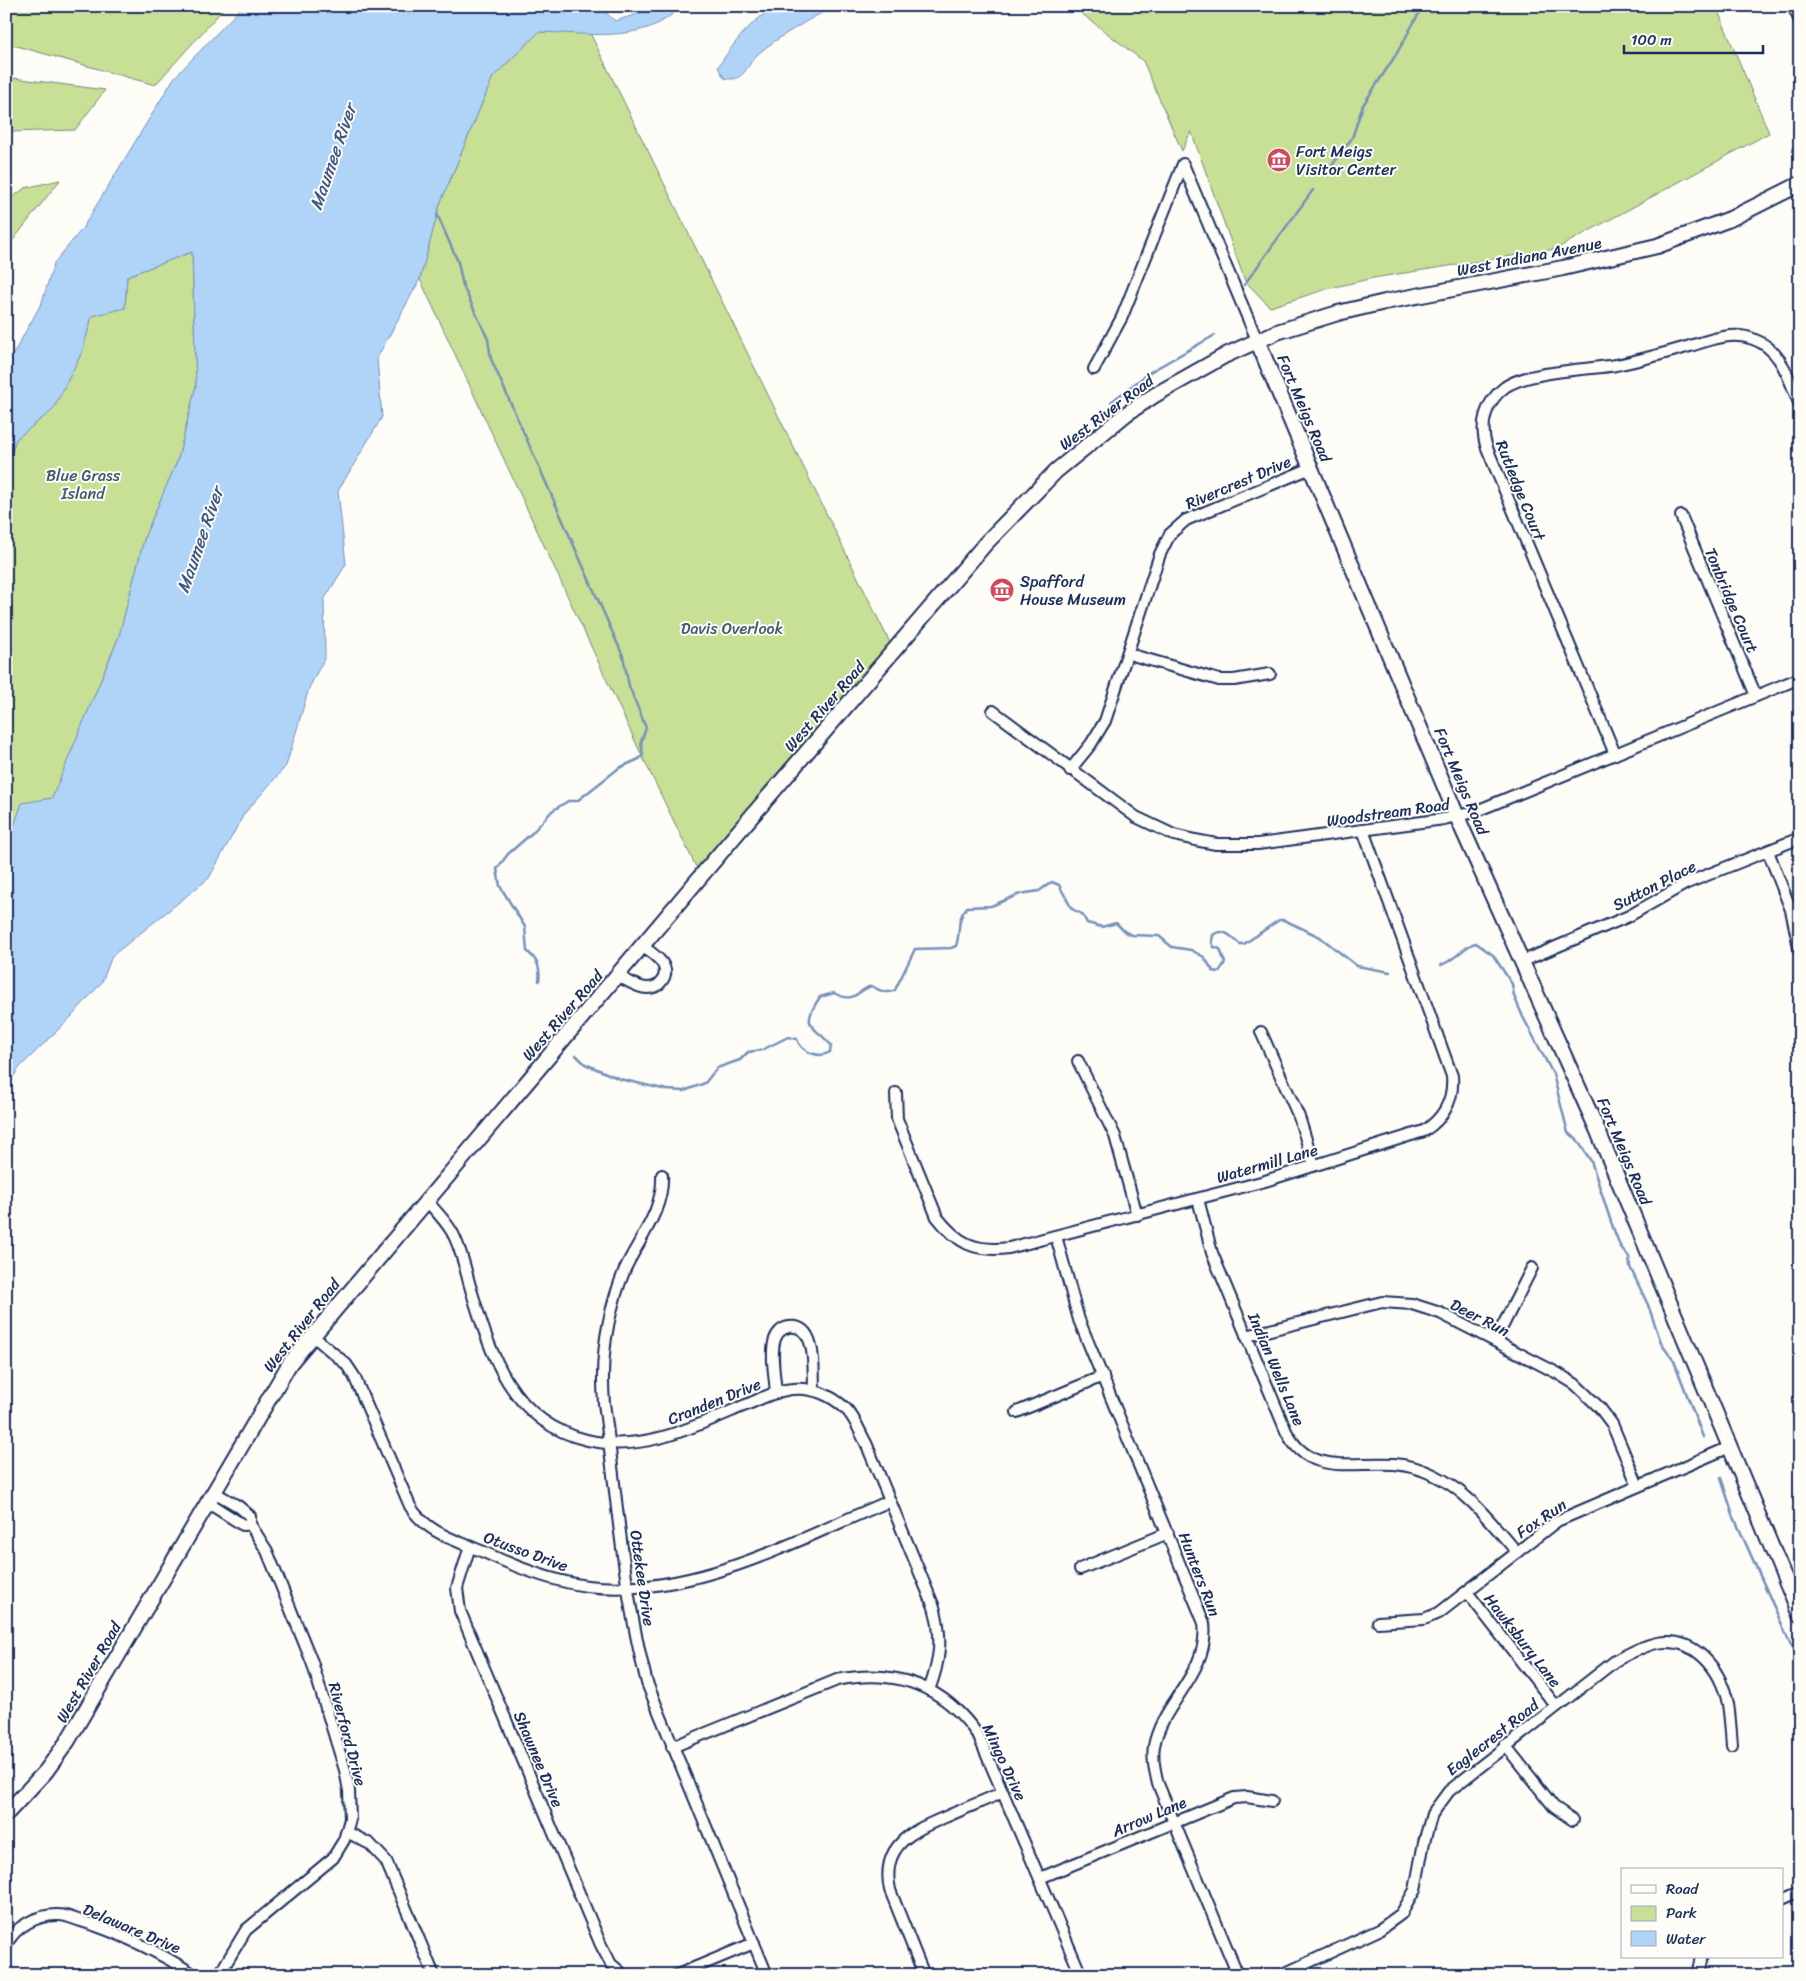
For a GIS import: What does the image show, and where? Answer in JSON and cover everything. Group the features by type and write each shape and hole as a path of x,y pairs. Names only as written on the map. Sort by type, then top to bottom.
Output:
{"main road":[{"name":"West Indiana Avenue","path":"1257,340 1304,323 1356,308 1563,268 1657,246 1730,219 1800,184"},
{"name":"Fort Meigs Road","path":"1257,340 1458,817 1597,1129 1800,1615"},
{"name":"West River Road","path":"6,1814 46,1771 67,1742 290,1363 426,1200 986,543 1056,471 1126,414 1187,375 1257,340"}],"street":[{"path":"1793,6 1800,21"},
{"name":"Fort Meigs Road","path":"1094,369 1122,317 1184,164 1257,340"},
{"name":"Rutledge Court","path":"1615,754 1487,448 1483,428 1488,407 1501,390 1520,380 1616,365 1720,338 1738,336 1758,341 1775,353 1782,364 1800,405"},
{"name":"Rivercrest Drive","path":"1070,770 1105,721 1129,654 1160,554 1174,529 1199,514 1311,468"},
{"name":"Tonbridge Court","path":"1681,516 1756,696"},
{"path":"1129,654 1219,680 1234,680 1270,674"},
{"name":"Woodstream Road","path":"993,712 1136,817 1168,832 1195,840 1216,844 1258,844 1458,817 1800,678"},
{"name":"Watermill Lane","path":"896,1093 897,1119 937,1217 945,1228 967,1245 988,1250 1009,1248 1198,1199 1424,1130 1441,1117 1448,1104 1452,1091 1448,1062 1363,830"},
{"name":"Sutton Place","path":"1523,961 1629,916 1687,883 1800,838"},
{"path":"1768,851 1791,910 1800,952"},
{"path":"618,976 645,988 658,985 663,980 665,967 661,960 642,946"},
{"path":"1261,1032 1299,1117 1314,1165"},
{"path":"1078,1060 1115,1136 1137,1215"},
{"name":"Ottekee Drive","path":"662,1175 663,1188 660,1200 626,1268 608,1320 601,1376 609,1443 629,1588 640,1656 647,1683 767,1975"},
{"name":"Indian Wells Lane","path":"1198,1199 1212,1253 1286,1431 1294,1444 1304,1454 1317,1461 1331,1464 1395,1464 1435,1476 1469,1500 1517,1552"},
{"name":"Cranden Drive","path":"426,1200 439,1214 454,1237 487,1339 502,1375 509,1386 532,1411 554,1427 584,1439 609,1443 632,1443 665,1437 776,1393 792,1389 814,1390 834,1399 851,1414 866,1443 924,1580 938,1621 941,1650 929,1690"},
{"name":"Hunters Run","path":"1056,1236 1079,1320 1200,1610 1205,1630 1200,1658 1162,1725 1154,1745 1154,1768 1174,1822 1238,1975"},
{"path":"1495,1341 1532,1268"},
{"name":"Deer Run","path":"1246,1336 1382,1302 1397,1302 1426,1308 1557,1373 1585,1393 1612,1424 1638,1486"},
{"path":"776,1393 774,1340 782,1330 789,1327 799,1328 809,1338 812,1352 814,1390"},
{"name":"Otusso Drive","path":"312,1335 346,1364 354,1376 414,1512 429,1528 511,1565 558,1580 586,1586 629,1588 677,1583 704,1576 890,1501"},
{"path":"1017,1412 1102,1376"},
{"name":"Fox Run","path":"1378,1622 1432,1617 1557,1521 1730,1447"},
{"name":"Riverford Drive","path":"211,1497 244,1525 250,1524 267,1551 312,1662 348,1784 351,1805 347,1832 341,1846 323,1869 246,1930 220,1975"},
{"path":"1080,1569 1168,1533"},
{"name":"Shawnee Drive","path":"470,1546 457,1588 460,1611 601,1945 611,1964 624,1975"},
{"name":"Hawksbury Lane","path":"1467,1592 1556,1706"},
{"name":"Eaglecrest Road","path":"1281,1975 1379,1930 1401,1914 1415,1890 1427,1828 1440,1802 1459,1781 1615,1661 1634,1650 1656,1643 1678,1643 1693,1648 1704,1656 1713,1668 1726,1697 1732,1746"},
{"name":"Mingo Drive","path":"672,1747 837,1680 857,1676 891,1677 929,1690 947,1702 972,1726 980,1738 1081,1975"},
{"path":"1505,1745 1554,1807 1572,1820"},
{"path":"924,1975 890,1890 888,1875 893,1854 900,1842 918,1828 1004,1792"},
{"name":"Arrow Lane","path":"1040,1878 1234,1798 1247,1797 1272,1801"},
{"path":"347,1832 370,1844 386,1861 434,1975"},
{"path":"1784,1899 1800,1892"},
{"name":"Delaware Drive","path":"6,1946 22,1926 38,1918 60,1915 91,1924 163,1955 195,1975"},
{"path":"677,1975 754,1943"},
{"path":"1698,1975 1701,1958"}],"green space":[{"path":"6,6 226,6 155,85 6,43"},
{"path":"1072,6 1716,6 1769,133 1556,249 1373,278 1327,289 1270,307 1245,281 1191,131 1182,151 1143,61"},
{"name":"Davis Overlook","path":"539,32 590,33 894,651 701,877 643,758 420,279 440,204 493,77"},
{"path":"6,77 105,90 75,130 6,132"},
{"path":"60,180 6,249 6,202 25,188"},
{"name":"Blue Grass Island","path":"192,252 196,386 178,459 145,536 119,636 52,798 22,804 6,849 6,468 16,439 53,409 82,352 92,316 125,308 127,276"}],"water":[{"name":"Maumee River","path":"243,6 598,6 615,21 644,12 650,6 680,6 667,18 651,27 633,32 595,34 539,32 493,77 440,204 420,279 377,358 382,417 338,491 346,564 324,600 325,657 309,688 286,766 244,814 209,878 112,956 102,982 71,1017 20,1067 6,1087 6,849 22,803 52,798 119,636 145,536 178,459 196,386 192,252 127,276 125,308 92,316 82,352 53,410 16,439 6,468 6,367 42,302 54,263 82,229 174,78"},
{"path":"778,6 835,6 775,41 754,58 741,76 731,79 724,78 718,67 730,49 751,25 768,11"}],"waterway":[{"path":"1325,175 1352,138 1363,105 1397,53 1423,6"},
{"path":"1244,285 1313,190"},
{"path":"437,214 458,262 463,286 488,339 491,359 623,656 629,686 646,728 641,742 643,755 639,759 619,768 577,801 568,801 552,811 532,833 508,854 497,869 500,886 525,927 527,951 538,964 539,981"},
{"path":"1111,402 1150,372 1215,335"},
{"path":"576,1055 585,1064 620,1079 667,1090 684,1091 705,1083 717,1068 740,1060 748,1052 762,1050 788,1037 797,1039 806,1051 821,1055 826,1054 830,1052 831,1045 811,1025 810,1021 810,1015 820,997 834,993 851,997 871,986 886,992 895,990 915,949 951,948 956,946 961,916 967,907 991,906 1020,894 1039,891 1052,882 1059,885 1072,909 1082,914 1087,923 1102,927 1116,923 1125,932 1132,935 1159,936 1172,947 1191,950 1204,957 1213,971 1219,972 1225,963 1220,949 1214,947 1212,942 1213,935 1224,932 1240,944 1244,944 1279,920 1284,920 1320,937 1357,966 1390,972"},
{"path":"1441,965 1451,960 1468,946 1476,943 1493,955 1512,984 1514,996 1523,1017 1553,1074 1568,1133 1576,1138 1591,1161 1620,1246 1629,1257 1630,1267 1648,1305 1662,1345 1674,1361 1703,1437"},
{"path":"1721,1478 1733,1515 1800,1665"}],"place":[{"name":"Fort Meigs Visitor Center","path":"1279,160"},
{"name":"Spafford House Museum","path":"1002,590"}]}
